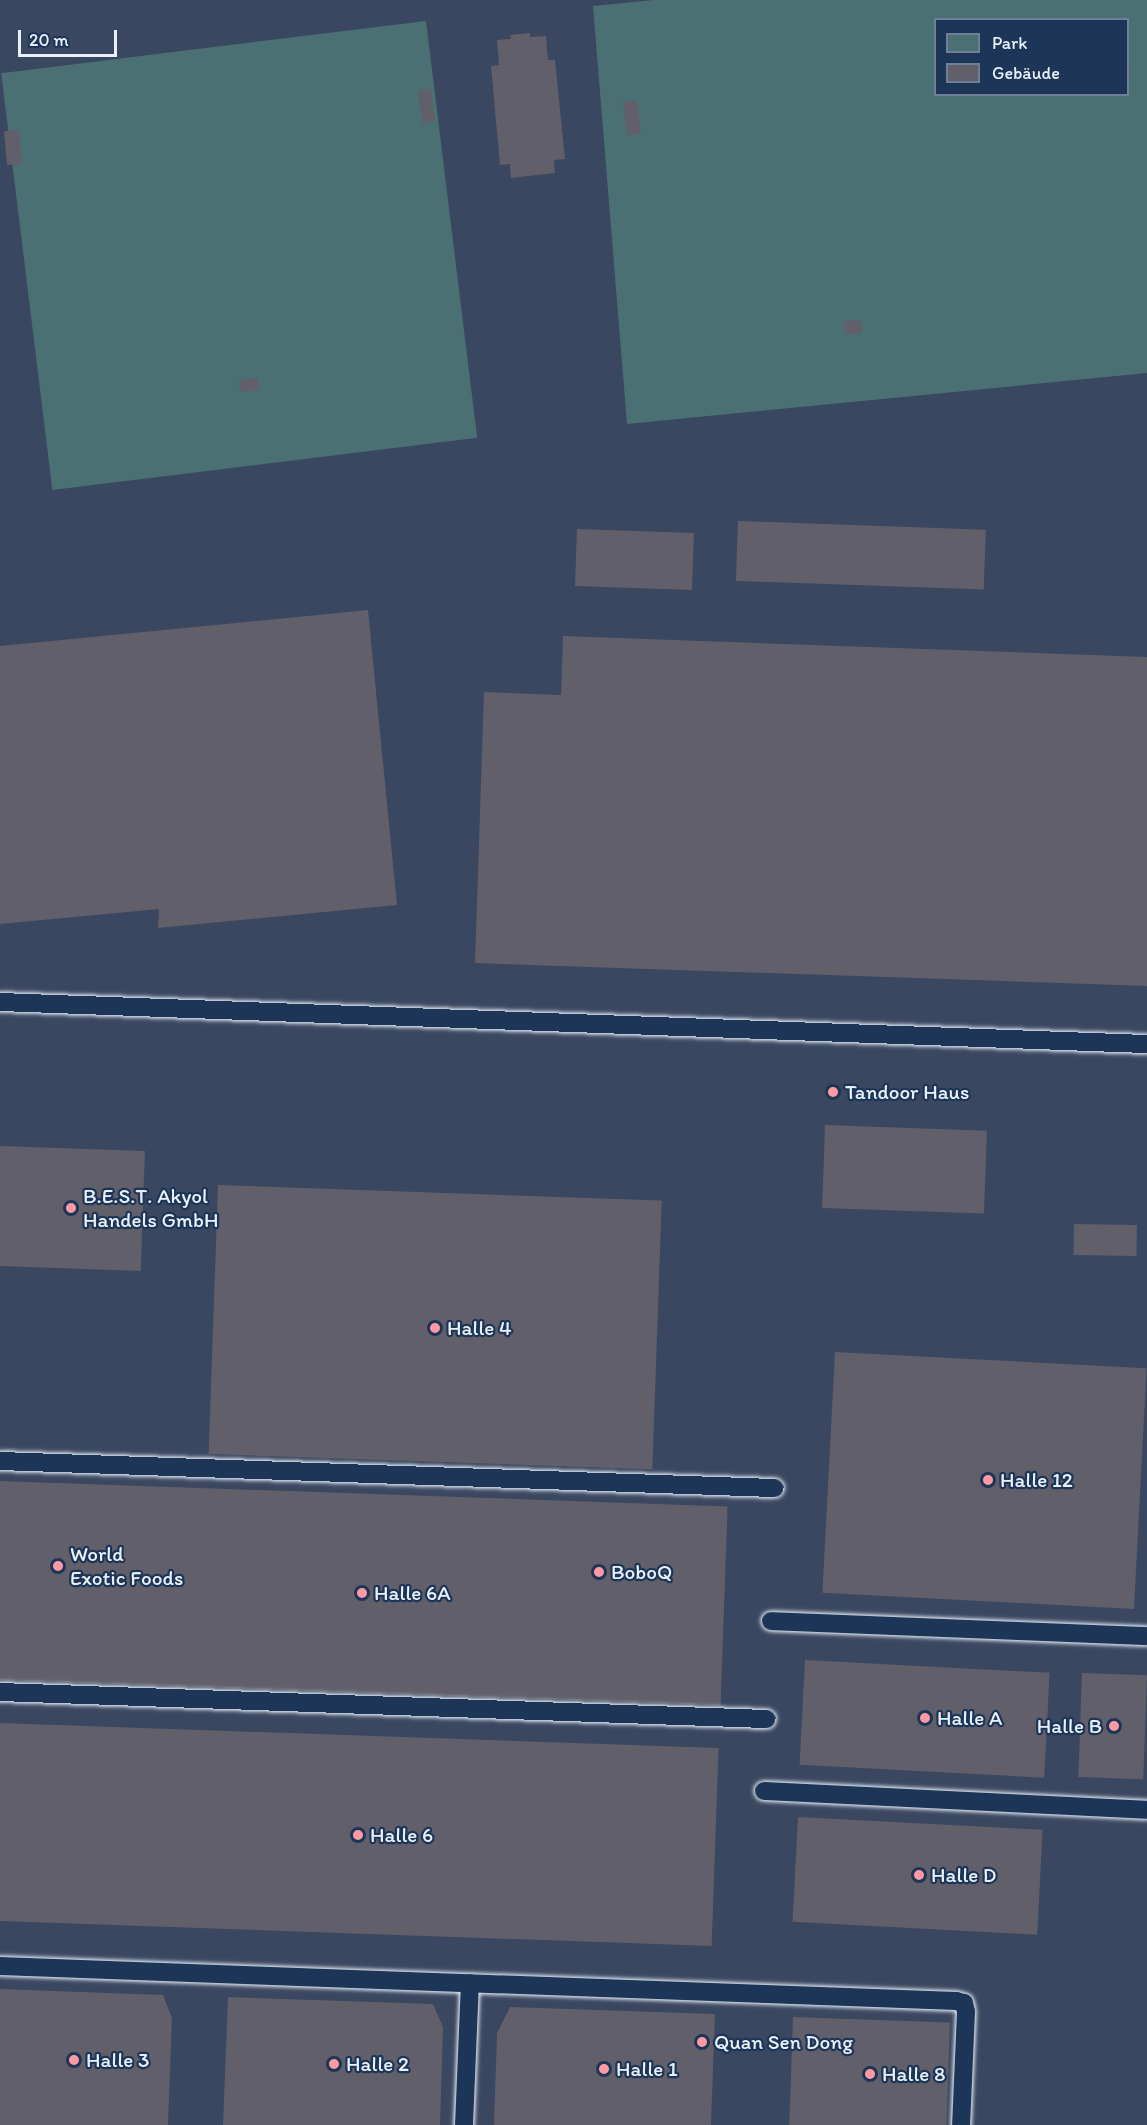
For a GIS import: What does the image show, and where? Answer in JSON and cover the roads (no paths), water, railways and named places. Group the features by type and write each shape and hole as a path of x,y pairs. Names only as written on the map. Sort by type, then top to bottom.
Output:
{"lane":[{"path":"0,1002 1147,1044"},
{"path":"0,1461 775,1488"},
{"path":"771,1621 1147,1636"},
{"path":"0,1692 767,1719"},
{"path":"764,1791 1147,1810"},
{"path":"0,1966 956,2001 964,2003 966,2012 961,2125"},
{"path":"464,2125 470,1983"}],"place":[{"name":"Tandoor Haus","path":"833,1092"},
{"name":"B.E.S.T. Akyol Handels GmbH","path":"71,1208"},
{"name":"Halle 4","path":"435,1328"},
{"name":"Halle 12","path":"988,1480"},
{"name":"World Exotic Foods","path":"58,1566"},
{"name":"BoboQ","path":"599,1572"},
{"name":"Halle 6A","path":"362,1593"},
{"name":"Halle A","path":"925,1718"},
{"name":"Halle B","path":"1114,1726"},
{"name":"Halle 6","path":"358,1835"},
{"name":"Halle D","path":"919,1875"},
{"name":"Quan Sen Dong","path":"702,2042"},
{"name":"Halle 3","path":"74,2060"},
{"name":"Halle 2","path":"334,2064"},
{"name":"Halle 1","path":"604,2069"},
{"name":"Halle 8","path":"870,2074"}]}
